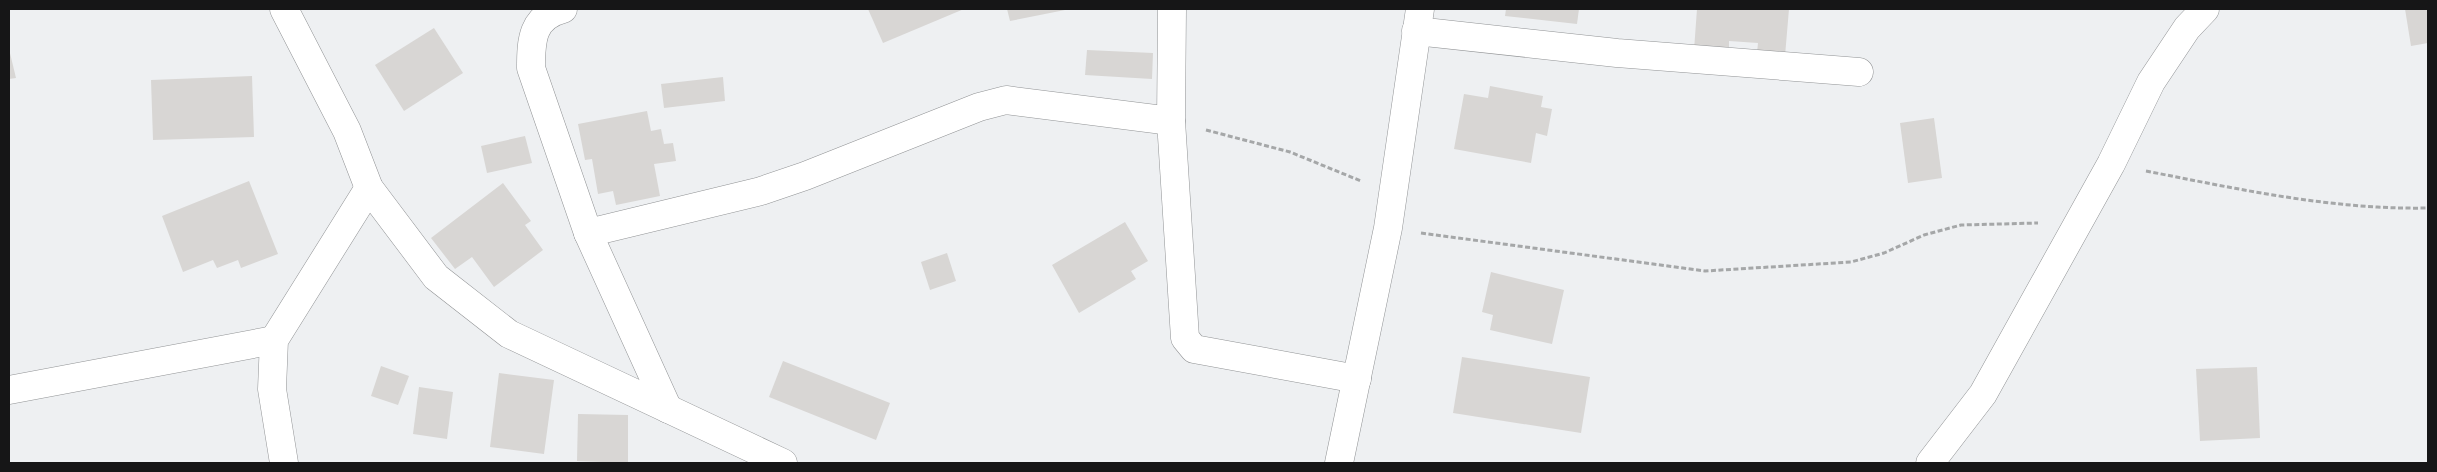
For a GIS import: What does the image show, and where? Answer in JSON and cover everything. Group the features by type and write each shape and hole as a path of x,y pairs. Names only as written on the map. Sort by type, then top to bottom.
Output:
{"street":[{"path":"284,9 347,132 369,188 436,277 509,334 783,463"},
{"path":"564,9 552,12 538,24 531,40 531,68 588,233 668,409"},
{"path":"1172,9 1172,121 1183,327 1186,338 1194,349 1357,379"},
{"path":"1930,463 1984,394 2111,164 2150,82 2186,28 2205,9"},
{"path":"1339,463 1394,195 1418,20 1635,54 1859,72"},
{"path":"588,233 770,188 841,163 978,107 1006,100 1172,121"},
{"path":"284,463 272,389 274,340 369,188"},
{"path":"9,390 274,340"}],"path":[{"path":"1172,121 1290,152 1394,195"},
{"path":"2111,164 2234,188 2316,201 2393,209 2428,208"},
{"path":"1388,228 1705,271 1851,262 1884,253 1924,234 1961,225 2078,222"}],"building":[{"path":"868,9 964,9 883,43"},
{"path":"1007,9 1065,9 1065,10 1010,21"},
{"path":"1506,9 1579,9 1577,24 1505,16"},
{"path":"1697,9 1789,9 1785,56 1757,53 1758,43 1729,41 1729,53 1694,50"},
{"path":"2405,9 2428,9 2428,43 2411,46"},
{"path":"434,28 463,73 404,111 375,65"},
{"path":"9,49 16,78 9,79"},
{"path":"1087,50 1153,53 1152,79 1085,75"},
{"path":"252,76 254,137 153,140 151,80"},
{"path":"723,77 725,101 664,108 661,84"},
{"path":"1490,86 1543,96 1541,107 1552,109 1547,136 1536,133 1531,163 1454,149 1464,94 1488,98"},
{"path":"647,111 651,131 661,129 664,144 673,143 676,161 654,164 660,196 616,205 613,191 598,194 592,159 585,160 578,124"},
{"path":"1934,118 1942,178 1908,183 1900,123"},
{"path":"525,136 532,163 487,173 481,146"},
{"path":"249,181 278,254 241,268 238,260 217,268 213,260 183,272 162,216"},
{"path":"503,183 531,221 525,225 543,250 494,287 472,257 455,269 431,238"},
{"path":"1125,222 1148,261 1131,271 1136,279 1079,313 1052,265"},
{"path":"947,253 956,281 930,290 921,262"},
{"path":"1491,272 1564,290 1552,344 1490,330 1493,315 1482,312"},
{"path":"1462,357 1590,377 1581,433 1453,413"},
{"path":"783,361 890,403 876,440 769,397"},
{"path":"381,366 409,376 398,405 371,396"},
{"path":"2257,367 2260,438 2200,441 2196,369"},
{"path":"499,373 554,380 544,454 490,447"},
{"path":"419,387 453,392 447,439 413,434"},
{"path":"578,414 628,415 628,463 577,461"}]}
